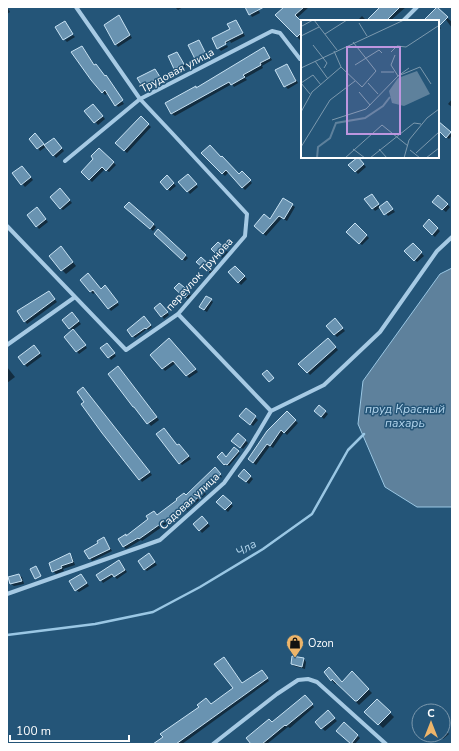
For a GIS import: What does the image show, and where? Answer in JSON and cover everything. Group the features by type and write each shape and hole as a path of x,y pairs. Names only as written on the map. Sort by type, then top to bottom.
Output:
{"street":[{"name":"переулок Трунова","path":"7,226 126,350 178,314 246,236 246,214 140,100 76,7"},
{"path":"404,20 418,7"},
{"name":"Трудовая улица","path":"65,161 140,100 272,31 280,33 300,59"},
{"path":"178,314 271,411 324,385 380,332 437,251 452,237"},
{"path":"7,346 75,297"},
{"name":"Садовая улица","path":"7,594 160,540 224,483 249,448 271,411"},
{"path":"213,744 277,694 298,680 308,679 317,682 386,744"}],"water":[{"name":"пруд Красный пахарь","path":"452,268 452,507 417,507 385,487 358,424 363,381 440,274"}],"building":[{"path":"245,7 264,7 249,15"},
{"path":"284,7 304,7 295,15 301,21 301,33 297,37 275,15"},
{"path":"380,7 400,7 387,20 367,20"},
{"path":"437,7 448,17 439,26 439,20 424,20"},
{"path":"119,15 130,35 115,45 104,25"},
{"path":"236,20 243,33 225,42 226,44 217,49 212,38 230,29 227,24"},
{"path":"65,21 73,34 63,40 55,27"},
{"path":"199,40 206,54 195,59 188,45"},
{"path":"82,46 94,65 96,64 105,76 106,75 123,100 115,106 105,90 102,93 71,52"},
{"path":"264,47 270,58 243,75 245,77 231,85 229,82 171,114 165,103 196,86 196,88"},
{"path":"177,52 184,64 174,69 168,56"},
{"path":"287,64 296,81 284,87 275,70"},
{"path":"155,69 160,77 142,86 137,78"},
{"path":"93,104 103,116 94,123 84,111"},
{"path":"141,116 149,124 124,151 115,143"},
{"path":"439,122 451,132 446,138 439,131"},
{"path":"35,133 44,144 37,149 29,139"},
{"path":"54,138 62,148 53,156 44,145"},
{"path":"210,145 239,174 242,171 251,180 242,188 226,170 222,174 201,153"},
{"path":"99,148 114,162 106,171 102,167 89,180 81,172 93,159 91,156"},
{"path":"357,158 359,158 364,164 355,172 348,165"},
{"path":"22,166 31,177 21,185 12,173"},
{"path":"188,174 197,184 187,192 178,182"},
{"path":"167,175 174,183 167,190 160,182"},
{"path":"60,188 70,200 60,209 50,197"},
{"path":"372,194 379,204 372,209 364,199"},
{"path":"438,195 448,204 442,210 432,202"},
{"path":"283,198 293,204 284,219 279,216 263,234 254,226 264,214 270,219"},
{"path":"387,201 393,209 384,215 379,207"},
{"path":"129,202 154,224 150,229 124,207"},
{"path":"37,207 46,219 36,227 27,215"},
{"path":"429,219 438,228 432,235 423,226"},
{"path":"355,223 367,235 359,244 346,232"},
{"path":"158,229 186,255 182,260 154,234"},
{"path":"218,242 226,249 219,257 211,249"},
{"path":"413,243 422,252 414,261 404,251"},
{"path":"61,246 73,262 61,271 49,256"},
{"path":"201,257 212,267 208,272 196,262"},
{"path":"235,266 245,276 238,283 228,272"},
{"path":"88,273 101,289 105,285 118,302 108,309 93,290 90,292 80,280"},
{"path":"179,283 190,292 185,298 174,288"},
{"path":"49,291 55,299 24,322 17,311"},
{"path":"206,296 212,299 204,310 199,307"},
{"path":"160,303 168,312 161,317 154,308"},
{"path":"72,312 79,321 69,329 62,320"},
{"path":"144,316 151,325 132,337 127,330"},
{"path":"335,318 343,328 334,335 326,326"},
{"path":"73,329 86,345 76,352 64,337"},
{"path":"169,338 196,369 186,376 173,361 162,369 150,355"},
{"path":"328,338 336,347 307,373 298,364"},
{"path":"107,343 115,353 108,358 100,348"},
{"path":"34,345 40,353 24,365 18,357"},
{"path":"118,366 157,417 147,424 108,374"},
{"path":"267,370 274,378 269,382 262,374"},
{"path":"83,387 150,472 139,480 81,404 84,402 77,392"},
{"path":"319,405 326,411 321,417 314,411"},
{"path":"246,408 256,416 250,425 239,416"},
{"path":"287,411 296,420 284,433 281,430 270,446 267,444 253,463 248,459 267,431"},
{"path":"164,428 177,445 179,444 189,456 179,464 156,434"},
{"path":"238,433 246,440 240,448 231,441"},
{"path":"234,447 239,451 227,465 224,465 217,457 222,452 226,457"},
{"path":"215,467 221,474 216,478 215,477 203,489 205,491 192,503 139,539 138,538 123,547 118,539 126,534 126,536 148,519 146,516 154,511 157,515 184,493 186,495"},
{"path":"244,469 251,476 246,482 238,476"},
{"path":"223,495 232,503 225,510 216,502"},
{"path":"202,516 208,523 199,531 193,524"},
{"path":"104,537 110,549 89,559 84,551 98,543 97,541"},
{"path":"70,553 73,562 61,566 62,568 52,572 49,563"},
{"path":"149,553 155,562 144,570 138,561"},
{"path":"119,560 125,570 114,577 112,574 100,581 96,575"},
{"path":"36,566 41,576 35,579 30,569"},
{"path":"19,574 22,581 10,584 8,577"},
{"path":"81,574 87,583 75,591 69,581"},
{"path":"292,656 304,658 302,667 291,664"},
{"path":"224,657 242,683 262,670 268,678 176,744 153,744 163,737 160,734 199,707 197,705 206,698 211,704 233,688 214,664"},
{"path":"329,667 342,682 352,671 369,689 357,701 355,701 332,679 331,681 324,672"},
{"path":"305,695 313,704 262,744 251,744 246,738 269,719 272,722"},
{"path":"377,699 391,712 378,725 364,712"},
{"path":"328,710 335,718 321,729 315,722"},
{"path":"344,722 358,735 351,744 336,731"}],"waterway":[{"name":"Чла","path":"7,635 95,624 153,612 200,587 263,549 312,514 348,450 364,434"}],"place":[{"name":"Ozon","path":"295,658"}]}
